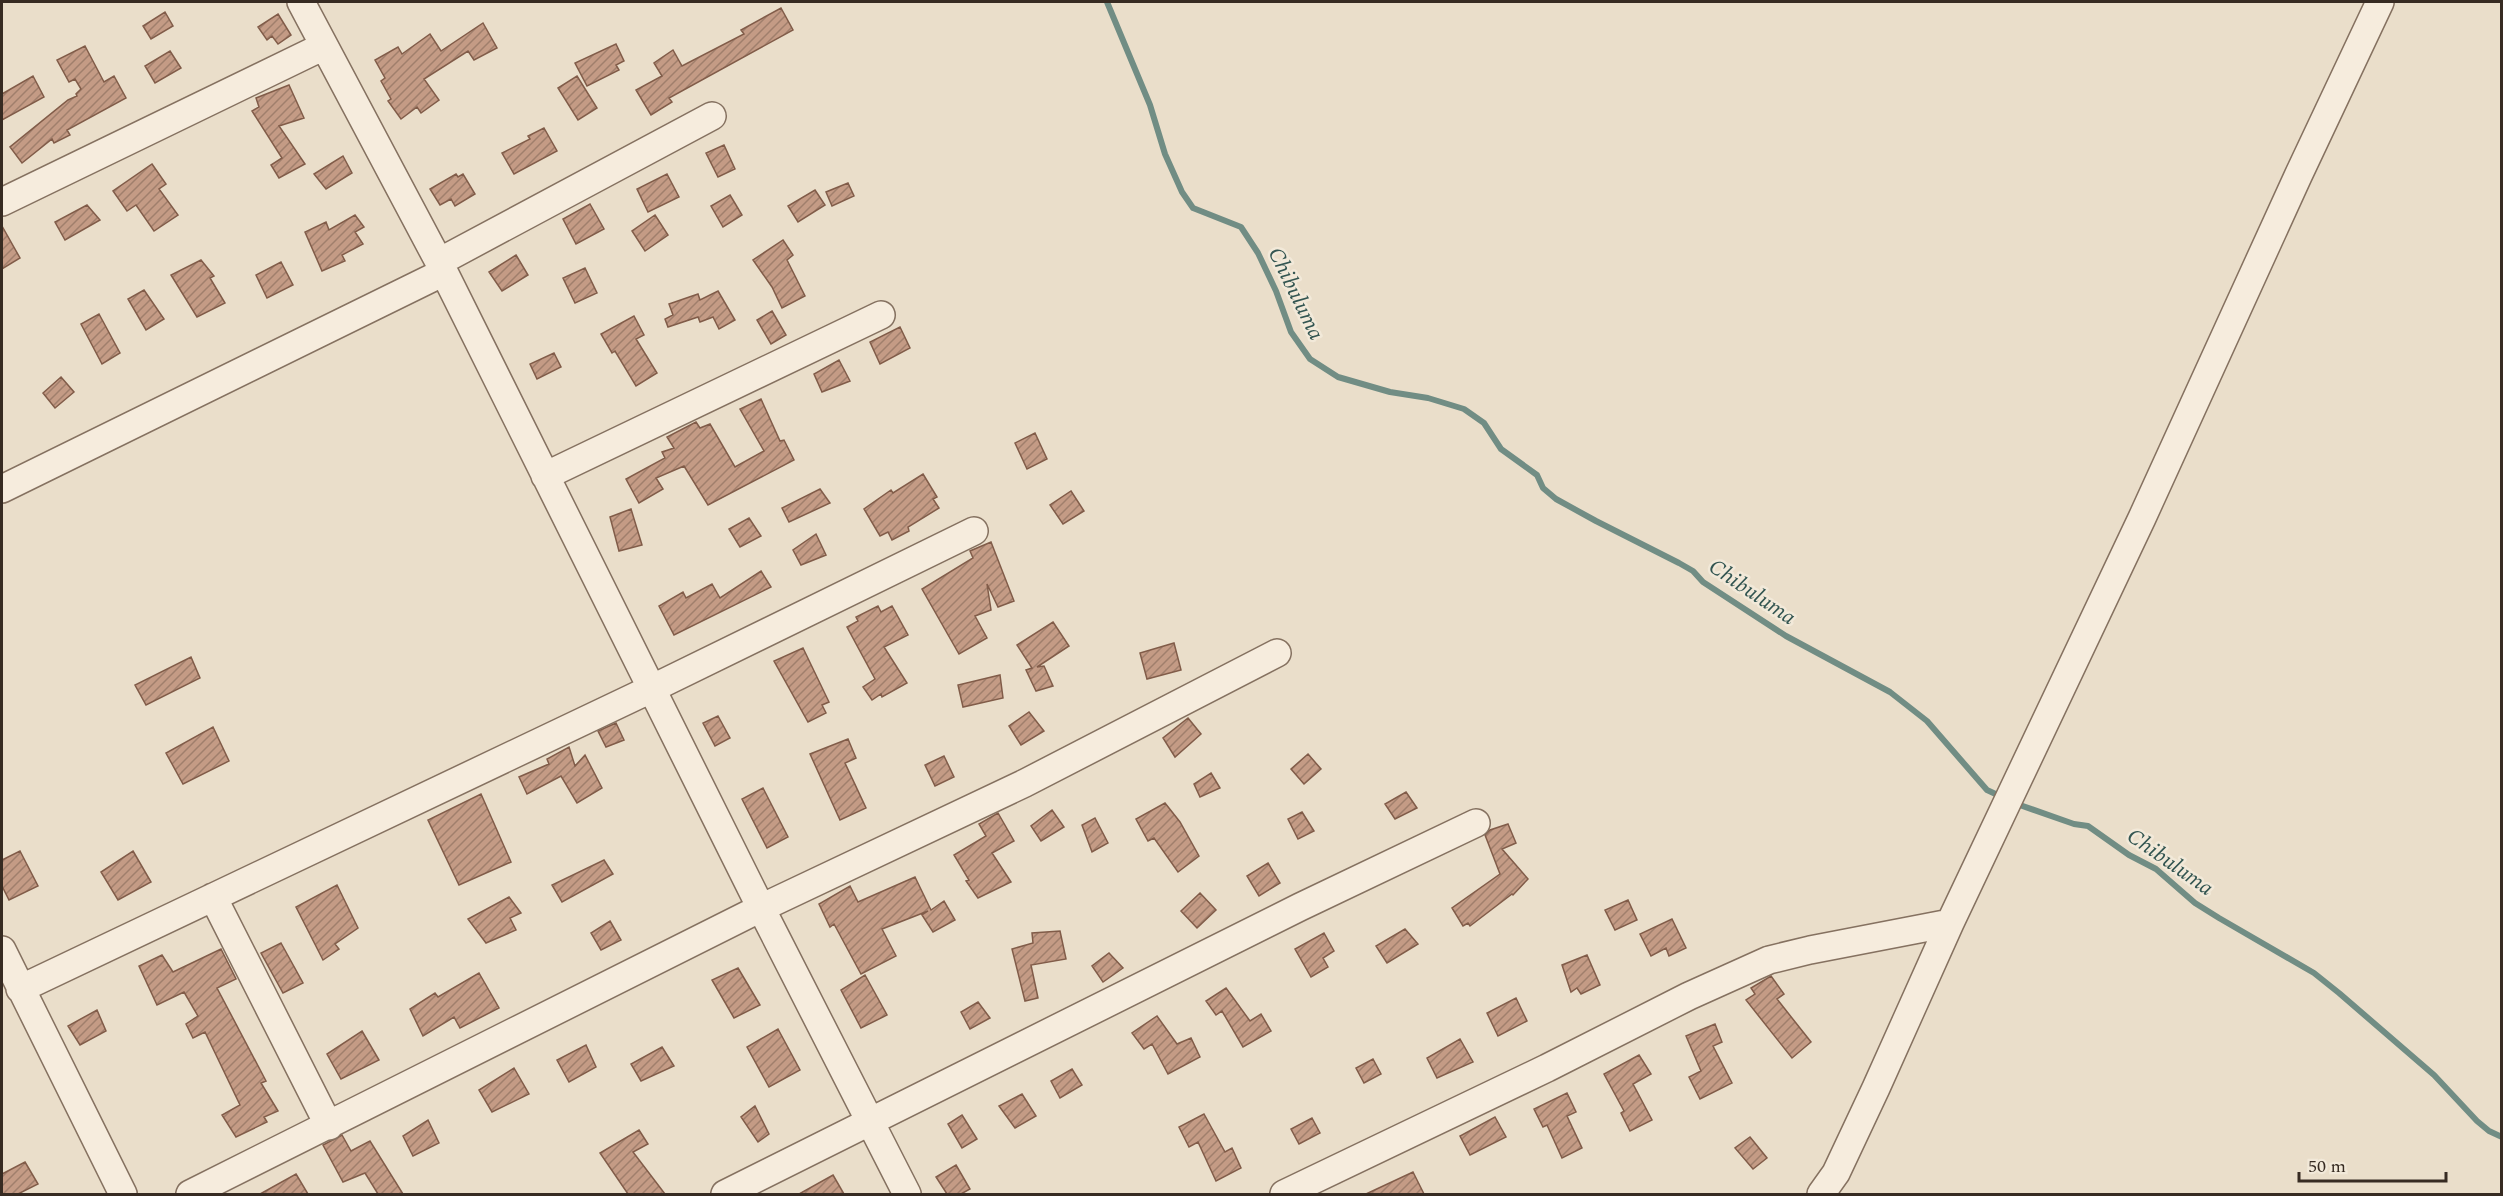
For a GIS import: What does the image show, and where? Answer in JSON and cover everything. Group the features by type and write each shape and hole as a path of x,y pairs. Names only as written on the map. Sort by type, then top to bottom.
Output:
{"street":[{"path":"301,2 441,267 760,908 907,1194"},
{"path":"1821,1194 1836,1173 1876,1088 1950,923 2142,518 2380,2"},
{"path":"2,202 324,46"},
{"path":"2,489 441,267 712,116"},
{"path":"545,476 881,315"},
{"path":"20,989 651,689 974,531"},
{"path":"190,1194 760,908 1025,783 1277,653"},
{"path":"725,1194 1300,907 1476,823"},
{"path":"213,897 329,1126"},
{"path":"1284,1194 1547,1068 1689,996 1760,964 1810,950 1950,923"},
{"path":"2,950 123,1194"}],"building":[{"path":"781,8 793,30 669,98 672,102 651,115 636,90 662,76 654,63 673,50 682,66 744,34 741,30"},
{"path":"165,12 173,26 151,39 143,26"},
{"path":"278,14 291,35 278,44 272,36 267,40 258,27"},
{"path":"483,23 497,48 474,60 468,51 424,79 439,100 421,113 417,107 401,119 388,101 391,99 381,81 385,78 375,60 398,47 402,54 430,34 441,51"},
{"path":"616,44 624,61 616,65 619,70 587,86 575,63"},
{"path":"85,46 104,82 114,76 126,98 67,130 70,135 54,143 52,139 22,163 10,147 68,100 77,96 76,94 81,89 75,79 69,82 57,60"},
{"path":"170,51 181,68 155,83 145,66"},
{"path":"33,76 44,97 2,120 2,94"},
{"path":"577,76 597,108 578,120 558,88"},
{"path":"289,85 304,118 279,126 305,164 279,178 271,165 282,158 252,111 259,107 256,98"},
{"path":"544,128 557,151 514,174 502,153 530,139 528,136"},
{"path":"724,145 735,169 718,177 706,153"},
{"path":"343,156 352,173 326,189 314,174"},
{"path":"152,164 166,184 159,189 178,215 154,231 136,205 127,211 113,191"},
{"path":"456,174 458,177 463,174 475,194 455,206 451,199 440,205 430,189"},
{"path":"667,174 679,197 648,212 637,189"},
{"path":"848,183 854,196 832,206 826,192"},
{"path":"815,190 825,205 798,222 788,206"},
{"path":"730,195 742,215 723,227 711,206"},
{"path":"590,204 604,229 576,244 563,219"},
{"path":"87,205 100,220 65,240 55,222"},
{"path":"355,215 364,227 355,232 363,244 342,255 345,261 322,271 305,232 326,222 329,230"},
{"path":"655,215 668,235 645,251 632,231"},
{"path":"2,226 20,258 2,269"},
{"path":"783,240 793,255 787,260 805,296 782,308 772,287 753,260"},
{"path":"516,255 528,275 502,291 489,272"},
{"path":"201,260 214,276 210,278 225,303 197,317 171,275"},
{"path":"281,262 293,285 267,298 256,275"},
{"path":"585,268 597,293 575,303 563,278"},
{"path":"144,290 164,319 146,330 128,299"},
{"path":"718,291 735,320 719,329 713,317 700,322 698,317 668,327 665,319 673,315 669,304 698,294 700,300"},
{"path":"772,311 786,335 771,344 757,320"},
{"path":"99,314 120,353 102,364 81,324"},
{"path":"634,316 644,335 636,339 657,373 636,386 615,351 612,353 601,334"},
{"path":"900,327 910,348 880,364 870,342"},
{"path":"554,353 561,367 537,379 530,364"},
{"path":"839,360 850,381 822,392 814,374"},
{"path":"61,377 74,392 55,408 43,393"},
{"path":"761,399 780,441 784,440 794,460 708,505 684,466 656,478 663,489 639,503 626,479 665,458 662,452 674,448 667,437 696,422 700,428 710,424 735,467 764,451 740,409"},
{"path":"1035,433 1047,459 1027,469 1015,443"},
{"path":"923,474 937,497 933,499 939,508 908,527 909,531 892,540 888,532 880,536 864,509 891,490 893,493"},
{"path":"820,489 830,503 789,522 782,508"},
{"path":"1071,491 1084,511 1063,524 1050,505"},
{"path":"631,509 642,545 619,551 610,517"},
{"path":"749,518 761,536 740,547 729,529"},
{"path":"816,534 826,555 801,565 793,550"},
{"path":"991,542 1014,601 998,607 987,584 991,610 975,616 987,638 959,654 922,589 973,558 970,551"},
{"path":"761,571 771,587 674,635 659,606 683,592 686,598 712,584 720,598"},
{"path":"878,606 881,612 892,606 908,635 884,647 907,683 872,700 863,687 875,679 847,627 858,621 856,617"},
{"path":"1053,622 1069,646 1037,667 1044,666 1053,686 1036,691 1026,670 1032,668 1017,645"},
{"path":"1174,643 1181,670 1147,679 1140,653"},
{"path":"803,648 829,702 822,705 826,713 808,722 774,661"},
{"path":"191,657 200,678 146,705 135,685"},
{"path":"1000,675 1003,698 963,707 958,685"},
{"path":"1029,712 1044,731 1021,745 1009,726"},
{"path":"718,716 730,738 715,746 703,723"},
{"path":"1188,718 1201,734 1175,757 1163,738"},
{"path":"616,723 624,740 606,747 598,731"},
{"path":"213,727 229,761 183,784 166,753"},
{"path":"848,739 856,758 845,763 866,808 840,820 810,754"},
{"path":"569,747 575,766 585,755 602,788 577,803 561,776 527,794 519,777 549,764 547,759"},
{"path":"1308,754 1321,769 1304,784 1291,769"},
{"path":"944,756 954,777 935,786 925,765"},
{"path":"1211,773 1220,788 1200,797 1194,784"},
{"path":"763,788 788,837 767,848 742,799"},
{"path":"1406,792 1417,808 1395,819 1385,804"},
{"path":"481,794 511,862 459,885 428,820"},
{"path":"1165,803 1180,822 1199,856 1178,872 1154,838 1148,841 1136,819"},
{"path":"1052,810 1064,827 1041,841 1031,826"},
{"path":"1302,812 1314,831 1298,839 1288,819"},
{"path":"998,813 1014,841 992,853 1011,882 978,898 966,881 969,880 954,855 986,836 979,824"},
{"path":"1095,818 1108,843 1092,852 1082,825"},
{"path":"1508,824 1516,843 1502,849 1528,879 1513,895 1470,926 1468,923 1463,926 1452,908 1500,874 1485,835 1490,830"},
{"path":"20,851 38,886 9,900 2,886 2,860"},
{"path":"133,851 151,882 118,900 101,872"},
{"path":"604,860 613,874 562,902 552,885"},
{"path":"1268,863 1280,883 1259,896 1247,876"},
{"path":"915,877 931,910 944,901 955,920 933,932 922,915 928,911 882,929 896,956 861,974 834,924 830,927 819,904 850,886 858,902"},
{"path":"337,885 358,928 335,944 339,949 323,960 296,907"},
{"path":"1200,893 1216,910 1197,928 1181,911"},
{"path":"509,897 521,913 510,918 516,930 486,943 468,919"},
{"path":"1628,900 1637,920 1615,930 1605,910"},
{"path":"1672,919 1686,948 1669,956 1666,948 1651,956 1640,934"},
{"path":"610,921 621,940 601,950 591,933"},
{"path":"1405,929 1418,944 1387,963 1376,946"},
{"path":"1060,931 1066,959 1031,965 1038,998 1025,1001 1012,949 1033,943 1032,933"},
{"path":"1324,933 1334,951 1323,958 1328,967 1311,977 1295,949"},
{"path":"281,943 303,983 283,993 261,953"},
{"path":"221,949 236,979 217,988 266,1081 261,1083 278,1111 264,1117 267,1122 236,1137 222,1115 240,1105 205,1032 193,1038 186,1024 198,1016 184,992 157,1005 139,966 162,955 173,972"},
{"path":"1109,953 1123,968 1103,982 1092,966"},
{"path":"1587,955 1600,985 1581,994 1577,988 1571,992 1562,965"},
{"path":"738,968 760,1005 734,1018 712,980"},
{"path":"479,973 499,1008 460,1028 454,1017 423,1036 410,1009 435,993 438,997"},
{"path":"865,975 887,1015 861,1028 841,990"},
{"path":"1771,976 1784,994 1777,999 1811,1042 1792,1058 1746,1000 1755,994 1751,988"},
{"path":"1226,988 1250,1021 1261,1014 1271,1031 1243,1047 1222,1011 1216,1015 1206,1001"},
{"path":"1516,998 1527,1021 1498,1036 1487,1013"},
{"path":"978,1002 990,1018 970,1029 961,1012"},
{"path":"97,1010 106,1031 80,1045 68,1026"},
{"path":"1157,1016 1177,1044 1191,1038 1200,1057 1168,1074 1152,1044 1144,1049 1132,1033"},
{"path":"1715,1024 1722,1042 1713,1046 1732,1083 1700,1099 1689,1077 1701,1071 1686,1036"},
{"path":"778,1029 800,1070 769,1087 747,1047"},
{"path":"362,1031 379,1060 341,1079 327,1054"},
{"path":"1460,1039 1473,1062 1437,1078 1427,1058"},
{"path":"586,1045 596,1067 569,1082 557,1060"},
{"path":"662,1047 674,1066 641,1081 631,1064"},
{"path":"1639,1055 1651,1074 1633,1084 1652,1120 1630,1131 1621,1113 1624,1111 1604,1074"},
{"path":"1373,1059 1381,1074 1364,1083 1356,1068"},
{"path":"514,1068 529,1094 492,1112 479,1090"},
{"path":"1072,1069 1082,1085 1060,1098 1051,1081"},
{"path":"1567,1093 1576,1112 1567,1116 1582,1148 1562,1158 1547,1125 1543,1127 1534,1109"},
{"path":"1022,1094 1036,1116 1015,1128 999,1106"},
{"path":"755,1106 769,1134 758,1142 741,1117"},
{"path":"1204,1114 1225,1152 1232,1148 1241,1168 1216,1181 1198,1142 1189,1147 1179,1127"},
{"path":"962,1115 977,1139 962,1148 948,1124"},
{"path":"1495,1117 1506,1137 1470,1155 1460,1136"},
{"path":"1312,1118 1320,1133 1299,1144 1291,1129"},
{"path":"428,1120 439,1143 413,1156 403,1136"},
{"path":"639,1130 648,1144 633,1152 665,1194 628,1194 600,1153"},
{"path":"342,1135 351,1151 370,1141 403,1194 378,1194 365,1173 343,1182 323,1145"},
{"path":"1750,1137 1767,1158 1753,1169 1735,1148"},
{"path":"25,1162 38,1184 18,1194 2,1194 2,1174"},
{"path":"956,1165 970,1189 961,1194 947,1194 936,1177"},
{"path":"1413,1172 1424,1194 1366,1194"},
{"path":"296,1174 308,1194 260,1194"},
{"path":"833,1175 844,1194 799,1194"}],"waterway":[{"name":"Chibuluma","path":"1107,2 1150,105 1165,154 1182,192 1193,208 1241,227 1258,253 1276,291 1291,332 1310,359 1338,377 1390,392 1428,398 1464,409 1484,423 1501,449 1537,475 1543,488 1556,499 1693,571 1703,582 1786,636 1890,692 1927,721 1987,790 2002,797"},
{"name":"Chibuluma","path":"2014,803 2074,824 2088,826 2129,855 2156,869 2195,903 2314,973 2434,1075 2477,1121 2489,1131 2502,1137"}]}
